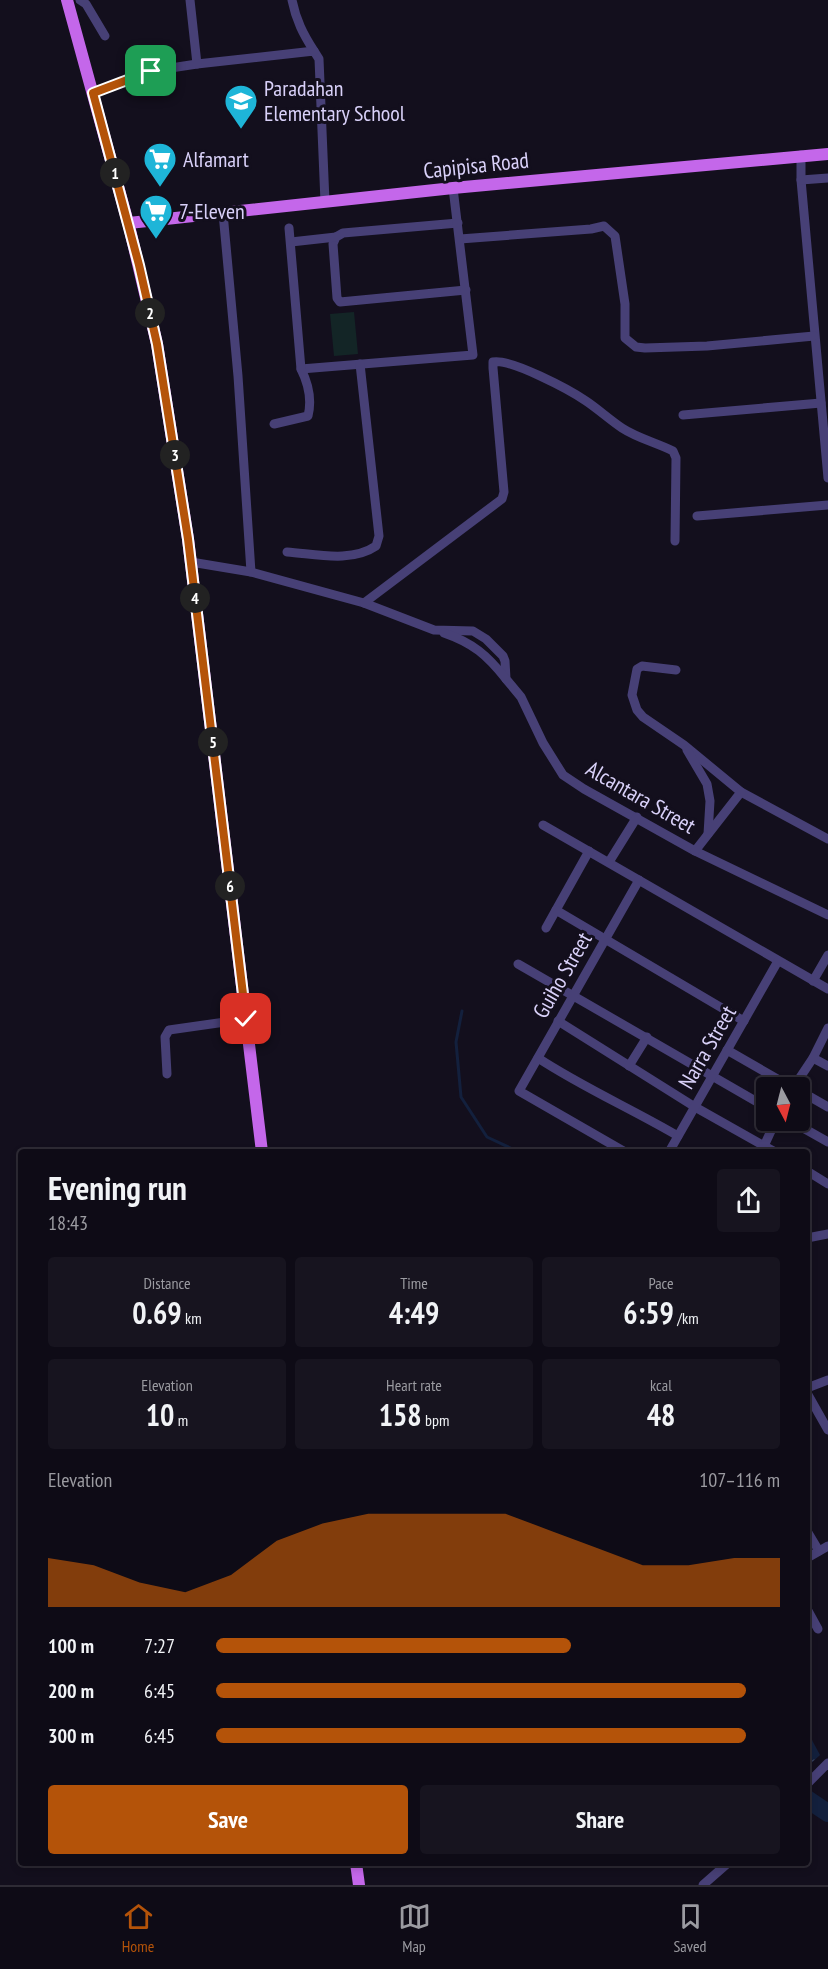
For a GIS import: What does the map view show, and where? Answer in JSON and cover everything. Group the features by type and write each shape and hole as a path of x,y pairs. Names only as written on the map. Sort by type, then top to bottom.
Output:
{"main road":[{"path":"67,0 129,223 157,344 191,562 262,1149"},
{"name":"Capipisa Road","path":"129,223 453,188 828,154"},
{"path":"356,1866 359,1885"}],"street":[{"path":"81,0 86,4 105,36"},
{"path":"190,0 197,64"},
{"path":"292,0 301,30 319,59 324,202"},
{"path":"93,93 151,71 314,51"},
{"path":"801,155 814,336 828,478"},
{"path":"801,180 828,178"},
{"path":"301,369 474,355 453,188"},
{"path":"223,213 238,376 251,572"},
{"path":"291,242 336,237 343,233 458,223"},
{"path":"460,239 591,229 604,226 615,236 625,304 625,338 636,347 707,346 814,336"},
{"path":"274,424 308,416 310,409 308,382 301,369 289,228"},
{"path":"336,237 333,244 337,298 340,302 466,290"},
{"path":"364,603 502,500 504,492 493,368 493,362 498,361 519,367 555,383 583,399 622,429 673,451 676,458 675,541"},
{"path":"287,552 352,556 366,553 376,546 379,536 360,364"},
{"path":"683,415 821,403"},
{"path":"697,516 828,505"},
{"name":"Alcantara Street","path":"191,562 251,572 364,603 434,630 473,631 486,639 503,656 506,679 520,697 563,775 695,850 828,915"},
{"path":"676,670 640,667 638,669 632,695 637,711 684,745 741,792 828,840"},
{"path":"684,745 707,784 710,801 708,834"},
{"path":"695,850 741,792"},
{"path":"609,862 637,817"},
{"path":"543,825 828,989"},
{"path":"546,928 589,851"},
{"name":"Guiho Street","path":"620,1149 519,1090 639,880"},
{"path":"556,910 744,1021"},
{"path":"813,981 828,956"},
{"name":"Narra Street","path":"671,1149 778,961"},
{"path":"518,964 756,1101"},
{"path":"167,1074 165,1036 169,1030 246,1019"},
{"path":"558,1022 695,1107 770,1149"},
{"path":"800,1077 813,1058 828,1028"},
{"path":"629,1066 646,1037"},
{"path":"727,1050 775,1077"},
{"path":"538,1058 678,1136"},
{"path":"813,1058 828,1066"},
{"path":"810,1097 828,1107"},
{"path":"764,1146 771,1131"},
{"path":"808,1131 828,1142"},
{"path":"810,1173 828,1184"},
{"path":"810,1237 828,1234"},
{"path":"810,1387 828,1380"},
{"path":"810,1398 828,1430"},
{"path":"810,1536 819,1551"},
{"path":"810,1556 828,1546"},
{"path":"810,1614 818,1629"},
{"path":"810,1781 828,1763"},
{"path":"703,1885 725,1866"}],"shaded area":[{"path":"354,312 358,354 334,356 330,314"}],"water":[{"path":"810,1737 820,1755 810,1764"}],"waterway":[{"path":"462,1011 456,1042 461,1097 487,1137 513,1149"},
{"path":"810,1801 828,1813"}],"place":[{"name":"Paradahan Elementary School","path":"241,130"},
{"name":"Alfamart","path":"160,188"},
{"name":"7-Eleven","path":"156,240"}],"route":[{"path":"151,71 93,93 126,212 157,344 188,539 246,1019"}]}
